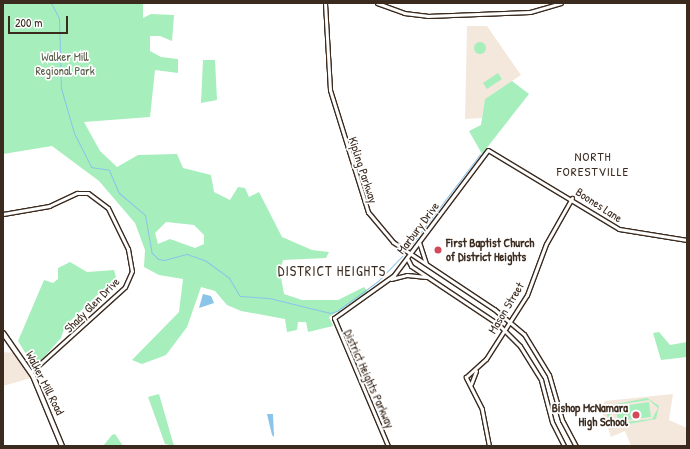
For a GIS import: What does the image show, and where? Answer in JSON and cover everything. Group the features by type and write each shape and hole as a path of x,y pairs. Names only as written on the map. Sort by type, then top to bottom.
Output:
{"main road":[{"name":"Walker Mill Road","path":"3,332 31,372 62,446"}],"street":[{"name":"Kipling Parkway","path":"325,3 330,90 360,195 380,229 410,254 510,321 534,346 544,364 562,420 576,446"},
{"path":"377,3 427,16 530,12 561,3"},
{"name":"Marbury Drive","path":"334,320 389,279 407,258 488,150"},
{"name":"Boones Lane","path":"488,150 572,198 620,230 687,240"},
{"name":"Shady Glen Drive","path":"3,214 49,206 76,194 88,193 108,208 128,249 132,271 125,287 31,372"},
{"name":"Mason Street","path":"471,384 466,377 477,369 528,295 546,244 572,198"},
{"path":"419,242 421,255 428,265"},
{"path":"407,258 409,264 504,330 535,368 553,425 564,446"},
{"path":"389,279 411,275 430,278"},
{"name":"District Heights Parkway","path":"334,320 388,446"},
{"path":"477,369 471,384 484,415 489,446"}],"shaded area":[{"path":"467,26 487,26 521,75 485,99 482,118 465,119"},
{"path":"3,352 15,353 31,378 3,386"},
{"name":"Bishop McNamara High School","path":"673,394 669,420 687,428 687,446 631,446 625,431 611,437 601,409 605,401"}],"green space":[{"name":"Walker Mill Regional Park","path":"3,3 143,3 143,18 151,14 174,15 172,41 160,36 150,36 150,51 161,57 178,59 178,73 155,70 150,117 84,122 100,151 117,167 138,155 177,154 183,168 211,175 214,192 230,200 238,187 245,188 249,197 259,192 282,237 312,250 329,252 326,258 283,260 280,272 284,294 302,300 338,300 364,287 368,292 329,317 333,326 308,332 306,322 298,322 297,330 287,332 285,319 241,311 227,305 215,291 201,287 187,327 166,355 142,364 132,360 179,312 183,279 159,275 144,267 145,250 135,223 99,181 52,146 3,154","holes":["166,222 194,225 204,235 204,244 195,248 170,239 158,244 155,233"]},
{"path":"480,42 484,44 486,48 484,52 480,54 476,52 474,48 476,44"},
{"path":"203,60 215,60 217,100 201,103"},
{"path":"498,73 502,79 487,89 483,83"},
{"path":"512,81 529,94 482,154 469,131 481,125 485,99"},
{"path":"70,262 87,272 114,270 116,277 65,326 61,338 38,364 29,359 18,341 44,280 53,283 58,279 58,268"},
{"path":"659,332 670,345 687,342 687,357 661,360 653,333"},
{"path":"159,394 174,446 165,444 148,397"},
{"path":"647,398 659,406 656,419 612,427 607,415 611,405","holes":["649,400 658,408 652,419 617,423 609,417 615,405"]},
{"path":"649,402 651,417 618,421 616,407"},
{"path":"115,434 123,446 103,446 112,435"}],"water":[{"path":"203,294 211,296 214,303 199,308"},
{"path":"267,414 273,414 274,437 272,435"}],"waterway":[{"path":"51,3 59,18 61,88 74,133 91,167 109,170 119,193 145,215 152,253 158,259 164,260 187,254 206,261 229,278 240,296 269,298 330,313 337,311 378,281 404,254"},
{"path":"408,249 480,154"}],"place":[{"name":"First Baptist Church of District Heights","path":"438,250"},
{"name":"Bishop McNamara High School","path":"636,415"}],"district":[{"name":"NORTH FORESTVILLE","path":"593,164"},
{"name":"DISTRICT HEIGHTS","path":"332,271"}]}
